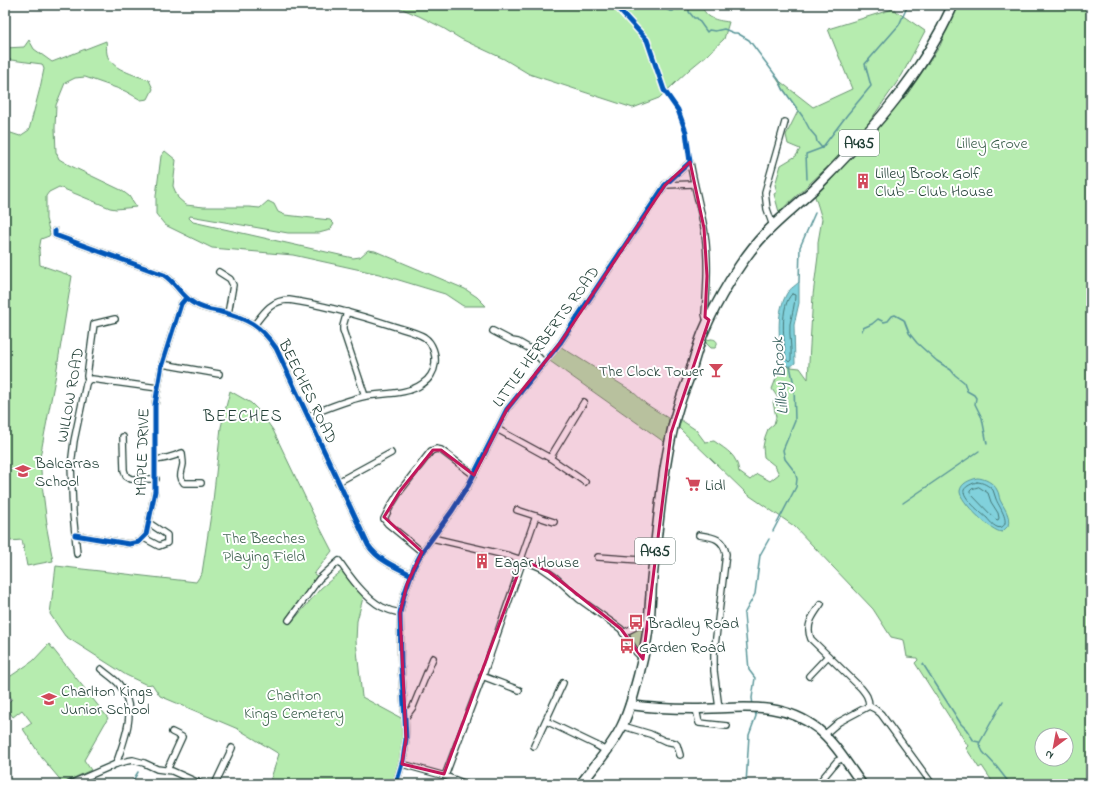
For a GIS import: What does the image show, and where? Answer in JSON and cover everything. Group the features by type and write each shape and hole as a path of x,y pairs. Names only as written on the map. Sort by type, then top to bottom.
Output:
{"main road":[{"name":"A435","path":"581,784 623,726 638,680 650,620 654,561 673,424 703,333 723,293 759,240 807,197 852,151 876,124 910,81 943,28 953,5"}],"street":[{"path":"773,226 766,209 765,192 785,122"},
{"name":"LITTLE HERBERTS ROAD","path":"396,784 402,764 406,739 401,665 400,613 410,574 422,552 452,511 474,476 507,409 560,343 666,185 690,162 694,184"},
{"path":"666,185 694,184 705,235 707,256 705,314 706,318 710,320"},
{"name":"BEECHES ROAD","path":"55,231 55,235 164,275 173,281 186,298 194,304 203,308 243,318 255,324 276,348 366,541 371,549 382,560 410,574"},
{"path":"219,272 230,279 233,285 228,314"},
{"name":"MAPLE DRIVE","path":"144,538 147,532 155,491 155,405 162,364 181,304 186,298"},
{"path":"255,324 269,306 276,302 294,300 347,312 423,336 434,350 435,364 432,373 428,380 421,385 408,390 365,396 308,416"},
{"path":"347,312 343,330 365,396"},
{"name":"WILLOW ROAD","path":"77,554 71,465 74,441 88,380 87,376 94,324 115,319"},
{"path":"493,331 512,342 518,342 532,350 544,363"},
{"path":"162,364 219,374"},
{"path":"88,380 92,379 158,388"},
{"path":"550,458 584,402"},
{"path":"497,429 550,458 585,482"},
{"path":"123,437 124,470 126,476 131,479 156,479"},
{"path":"422,552 384,519 387,511 400,491 431,451 436,449 443,451 474,476"},
{"path":"155,460 172,458 182,453 183,463 180,475 184,484 201,483"},
{"path":"338,482 390,453"},
{"path":"517,510 554,522"},
{"path":"445,776 482,678 536,516"},
{"path":"75,535 129,544 136,543 144,538 159,546 167,543 167,535 149,523"},
{"path":"699,535 713,537 718,540 723,545 726,554 714,654 714,671 719,708"},
{"path":"432,538 522,560 549,572 579,598 617,626 643,659"},
{"path":"598,557 654,561"},
{"path":"288,620 319,579 339,561 371,600 383,608 400,613"},
{"path":"821,604 809,624 811,639 861,688 867,696 869,706"},
{"path":"623,633 650,620"},
{"path":"809,676 828,656"},
{"path":"405,718 413,707 434,658"},
{"path":"101,669 117,681 129,704 129,723 116,764"},
{"path":"482,676 519,690"},
{"path":"534,746 563,683"},
{"path":"630,705 671,709 761,707 778,710 795,716 810,724 824,735 832,743 862,784"},
{"path":"824,735 838,722 869,706"},
{"path":"869,706 881,714 932,784"},
{"path":"696,709 699,723 727,726"},
{"path":"546,722 606,751"},
{"path":"623,726 650,734 665,741 675,743 680,755"},
{"path":"167,770 182,737 172,732"},
{"path":"215,784 232,748"},
{"path":"818,784 837,761 842,758"},
{"path":"70,784 127,760 133,760 157,769 167,770 201,784"},
{"path":"402,764 445,776 466,784"}],"highlighted area":[{"path":"690,162 704,228 707,276 705,317 709,320 671,433 643,659 621,629 549,572 523,560 444,774 402,764 406,739 400,613 407,584 422,552 384,517 400,491 433,450 441,450 474,475 507,409 560,343 665,185"}],"green space":[{"path":"393,5 701,5 703,10 712,18 729,22 724,39 659,98 633,108 529,74 504,59 461,39 443,28"},
{"name":"Lilley Grove","path":"953,5 1091,5 1091,784 994,784 982,766 979,768 966,748 968,746 915,663 918,660 917,658 907,657 904,640 891,637 873,609 794,526 747,494 679,428 681,420 696,430 705,442 714,441 724,448 734,457 739,472 750,480 757,474 770,481 779,474 775,466 764,457 763,447 768,429 774,424 776,417 773,402 778,398 772,389 781,366 800,368 808,379 813,295 818,256 818,242 822,219 813,190 906,96 940,46 947,28"},
{"path":"893,9 925,31 902,75 863,131 835,160 779,212 774,194 777,192 775,185 781,165 796,156 800,149 788,144 786,135 798,111 777,79 813,107 852,89 828,29"},
{"path":"29,40 34,49 52,62 106,41 107,54 113,64 130,74 149,80 153,89 148,99 141,100 125,91 85,77 75,78 65,83 56,105 56,152 59,159 121,190 129,196 136,207 116,209 110,208 59,187 49,192 46,196 46,219 50,234 49,236 41,239 39,250 40,265 72,276 56,374 40,457 46,524 53,561 27,566 22,540 10,541 8,517 5,517 5,131 20,136 29,130 44,69 42,64 11,60 5,57 5,48 24,47"},
{"path":"165,151 176,160 173,186 178,198 186,205 204,207 260,208 268,201 274,204 278,212 285,215 330,220 334,224 330,230 319,233 288,233 190,216 189,218 193,222 353,258 360,257 368,250 375,251 465,289 477,297 486,306 463,306 445,294 379,274 293,255 212,248 165,225 156,214 156,196 161,156"},
{"path":"711,339 717,341 715,348 711,348 706,343 707,340"},
{"path":"558,345 632,391 646,404 671,420 667,444 547,359"},
{"name":"The Beeches Playing Field","path":"230,391 251,403 260,412 273,430 332,551 314,574 317,576 286,618 292,622 321,588 343,570 364,594 357,621 356,641 362,697 401,718 405,718 406,739 396,784 269,784 279,754 238,729 160,696 152,684 147,685 126,675 65,636 50,614 56,566 196,582 202,573 213,501 221,427"},
{"path":"640,628 644,630 641,647 639,649 632,642 630,635"},
{"name":"Charlton Kings Junior School","path":"49,644 108,718 84,760 91,770 63,783 42,758 23,729 32,723 22,710 13,717 5,706 12,699 5,688 5,680 33,661"}],"water":[{"path":"799,282 799,303 794,325 795,363 790,367 782,363 779,320 780,311 787,293"},
{"path":"977,478 988,481 996,487 998,491 1000,500 1009,519 1008,526 1002,532 997,531 984,522 970,508 961,496 960,491 962,486"}],"waterway":[{"path":"658,5 670,11 689,8 689,12 694,18 697,18 707,32 709,30 715,31 724,29 737,33 749,40 779,80 783,89 803,117 822,148"},
{"name":"Lilley Brook","path":"807,179 806,154 822,148 871,86 865,64 899,25 908,5"},
{"name":"Lilley Brook","path":"799,282 800,247 815,213"},
{"path":"862,331 863,328 872,324 878,319 884,322 888,321 895,315 904,320 909,333 917,343 937,361 951,370 964,382 967,391 974,395 976,398 975,404 982,418 987,444"},
{"name":"Lilley Brook","path":"773,531 796,487 797,479 795,472 785,459 783,450 795,421 794,385 790,366"},
{"path":"903,503 979,451"},
{"name":"Lilley Brook","path":"753,705 752,698 755,678 749,670 744,614 755,594 760,555 769,539"},
{"path":"923,664 961,724 974,741 979,742"},
{"path":"1003,701 979,744 983,752 1010,784"},
{"name":"Lilley Brook","path":"746,784 749,735 756,716 755,711"},
{"path":"131,784 138,772"},
{"path":"1083,784 1091,777"}],"cycle path":[{"path":"396,784 403,760 406,739 401,665 400,613 404,595 414,567 422,552 468,486 507,409 560,343 665,185 690,162 686,132 678,110 664,90 647,40 615,5"},
{"path":"55,231 55,235 164,275 186,298 198,306 230,314 246,320 265,334 276,348 368,545 382,559 410,574"},
{"path":"75,535 129,544 139,542 146,535 155,491 155,405 162,364 181,304 186,298"}],"place":[{"name":"Lilley Brook Golf Club - Club House","path":"863,181"},
{"name":"The Clock Tower","path":"716,370"},
{"name":"Balcarras School","path":"23,471"},
{"name":"Lidl","path":"693,484"},
{"name":"Eagar House","path":"482,561"},
{"name":"Bradley Road","path":"636,622"},
{"name":"Garden Road","path":"627,646"},
{"name":"Charlton Kings Junior School","path":"49,699"}],"district":[{"name":"BEECHES","path":"243,415"}],"park label":[{"name":"Charlton Kings Cemetery","path":"294,703"}]}
